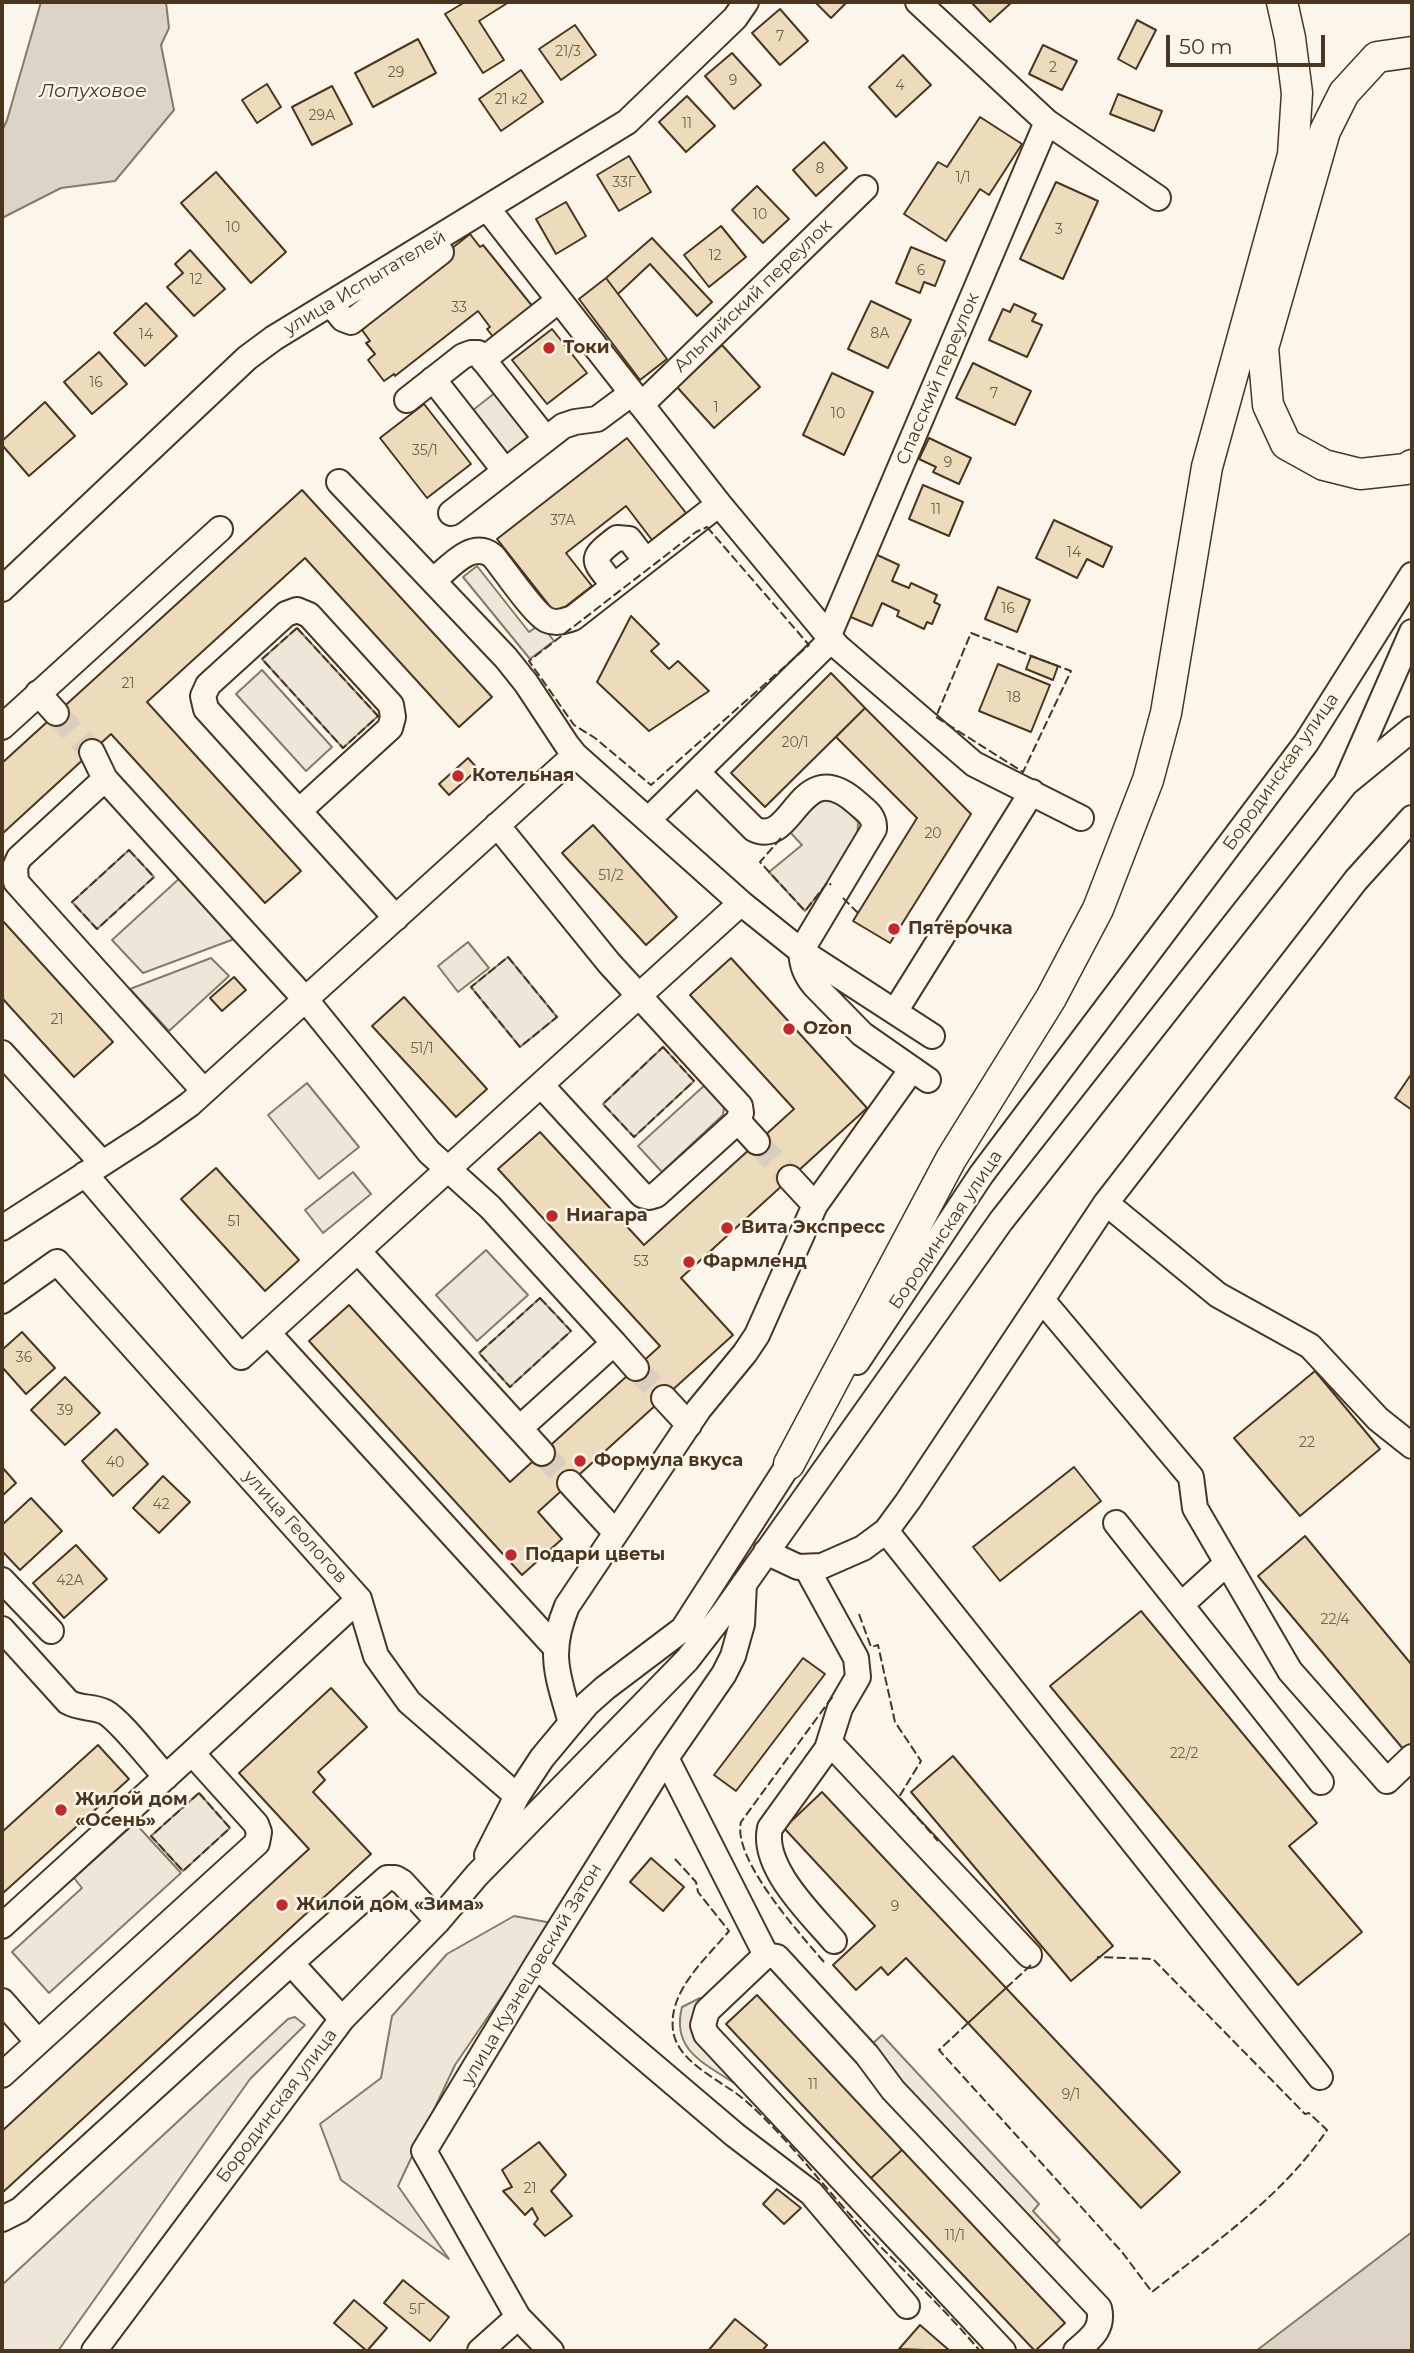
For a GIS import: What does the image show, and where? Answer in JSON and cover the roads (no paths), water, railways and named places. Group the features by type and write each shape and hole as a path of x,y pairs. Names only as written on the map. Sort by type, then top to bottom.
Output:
{"main road":[{"path":"789,1464 951,1158 1051,998 1098,909 1148,780 1166,713 1207,467 1293,155 1297,93 1282,2"},
{"path":"1412,52 1377,57 1344,93 1325,131 1263,348 1268,405 1286,444 1324,465 1360,474 1412,465"}],"street":[{"path":"918,2 1047,122 1158,198"},
{"name":"улица Испытателей","path":"2,589 241,363 274,338 489,210 626,122 734,7"},
{"name":"Спасский переулок","path":"829,638 1047,122"},
{"name":"Альпийский переулок","path":"451,513 569,423 590,421 637,399 865,188"},
{"path":"489,210 719,504 829,638 974,764 1081,818"},
{"path":"483,360 559,300"},
{"path":"407,400 467,354 478,353 546,439"},
{"path":"433,379 505,471"},
{"path":"339,482 517,670 575,755 741,903 801,951 932,1036"},
{"path":"433,580 470,551 487,551 494,556 541,616 555,622 573,618 719,504"},
{"path":"2,727 219,529"},
{"path":"614,586 596,560 599,552 619,537 625,537 646,561"},
{"name":"Бородинская улица","path":"477,1875 517,1796 542,1758 571,1723 605,1688 683,1629 981,1175 1306,743 1412,575"},
{"path":"299,811 390,728 393,717 391,705 309,615 297,610 286,614 208,685 203,702 205,709 396,918"},
{"path":"1345,783 1412,632"},
{"path":"649,819 829,638"},
{"path":"38,693 56,713"},
{"path":"1345,783 1412,729"},
{"path":"92,752 105,779 306,1000 429,1152 490,1207 636,1368"},
{"path":"2,1228 163,1124 204,1091 575,755"},
{"path":"571,1723 557,1674 555,1647 567,1606 699,1409 757,1335 815,1205 920,1075 862,1034 814,985 803,969 801,951 872,833 875,825 873,819 845,791 827,786 812,792 773,830 762,832 754,829 697,772"},
{"path":"105,779 19,858 15,867 16,882 204,1091"},
{"name":"Бородинская улица","path":"94,2351 342,2019 439,1921 477,1875 687,1660 744,1584 1001,1221 1345,783"},
{"path":"895,1010 1032,792"},
{"path":"766,1552 780,1561 806,1567 822,1566 847,1557 886,1531 1106,1203 1356,880 1412,818"},
{"path":"497,825 607,960 740,1106 741,1113 738,1121 656,1195 645,1197 541,1085"},
{"path":"2,1053 241,1357 741,903"},
{"path":"738,1121 757,1142"},
{"path":"790,1178 815,1205"},
{"path":"1106,1203 1218,1295 1310,1346 1378,1419 1412,1446"},
{"path":"358,1251 542,1452"},
{"name":"улица Геологов","path":"2,1301 57,1262 359,1599 376,1656 409,1702 517,1796"},
{"path":"1042,1300 1191,1477 1195,1508 1290,1671 1387,1781 1412,1757"},
{"path":"268,1333 555,1647"},
{"path":"520,1428 614,1343"},
{"path":"664,1398 689,1425"},
{"path":"570,1483 616,1533"},
{"path":"1116,1523 1321,1782"},
{"path":"886,1531 1320,2077"},
{"path":"1181,1605 1227,1563"},
{"path":"806,1567 856,1658 856,1683 840,1708 830,1743 770,1828 768,1841 790,1888 834,1941"},
{"path":"2,1580 51,1631"},
{"name":"улица Кузнецовский Затон","path":"518,2318 424,2151 666,1758 724,1674 733,1656 742,1624 744,1584"},
{"path":"2,1926 359,1599"},
{"path":"2,1629 68,1702 109,1714 166,1777"},
{"path":"830,1743 1029,1955"},
{"path":"2,2075 257,1843 259,1832 256,1824 192,1753"},
{"path":"666,1758 766,1955"},
{"path":"2,2219 20,2210 387,1878 402,1882 439,1921"},
{"path":"766,1955 707,2011 703,2025 706,2034 1003,2351"},
{"path":"766,1955 777,1957 862,2048 893,2090 1099,2308 1100,2321 1096,2333 1076,2351"},
{"path":"291,1963 342,2019"},
{"path":"536,1966 735,2136 811,2193 907,2306"},
{"path":"2,2001 38,2042"},
{"path":"480,2351 518,2318 551,2351"}],"water":[{"name":"Лопуховое","path":"41,2 166,2 169,28 161,45 174,110 115,181 61,188 2,218 2,131"},
{"path":"1412,2232 1412,2351 1256,2351"}],"tunnel":[{"path":"56,713 92,752"},
{"path":"757,1142 790,1178"},
{"path":"636,1368 664,1398"},
{"path":"542,1453 570,1483"}],"place":[{"name":"Токи","path":"549,348"},
{"name":"Котельная","path":"458,776"},
{"name":"Пятёрочка","path":"894,929"},
{"name":"Ozon","path":"789,1029"},
{"name":"Ниагара","path":"552,1216"},
{"name":"Вита Экспресс","path":"727,1228"},
{"name":"Фармленд","path":"689,1262"},
{"name":"Формула вкуса","path":"580,1461"},
{"name":"Подари цветы","path":"511,1555"},
{"name":"Жилой дом «Осень»","path":"61,1810"},
{"name":"Жилой дом «Зима»","path":"282,1905"}]}
